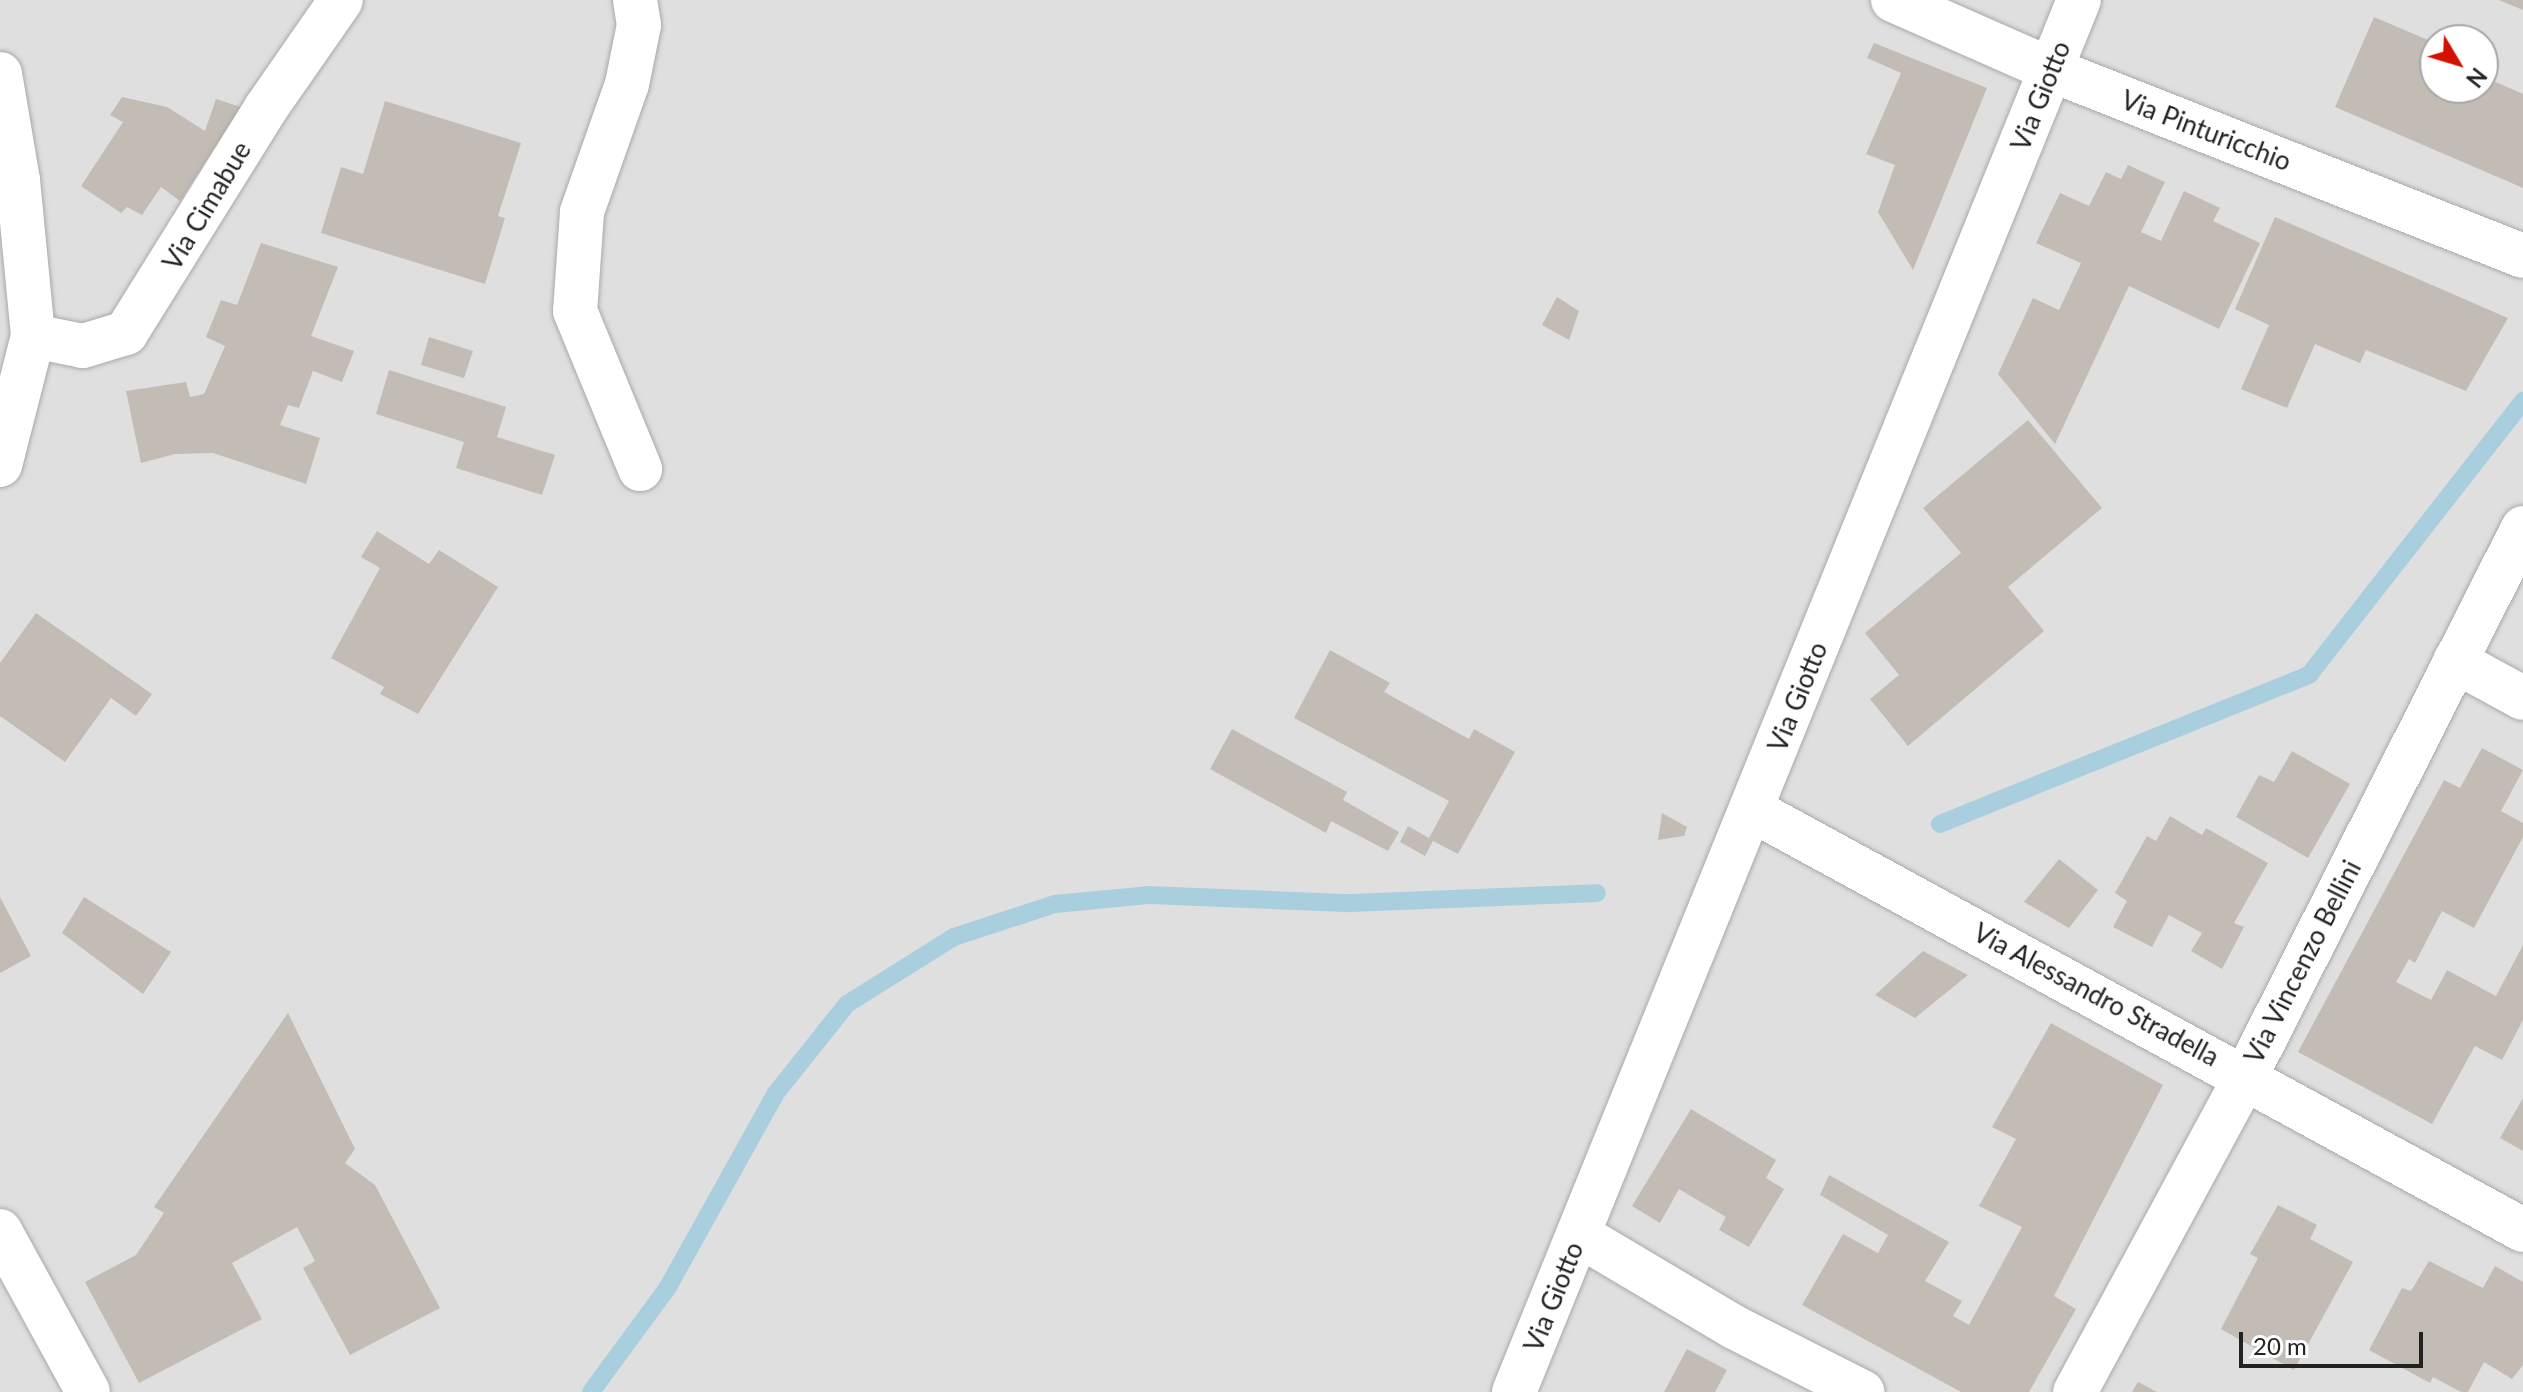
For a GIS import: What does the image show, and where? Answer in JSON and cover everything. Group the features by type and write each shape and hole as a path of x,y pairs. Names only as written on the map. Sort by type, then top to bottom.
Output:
{"street":[{"name":"Via Cimabue","path":"33,336 83,346 126,333 266,108 341,0"},
{"path":"635,0 639,25 627,84 582,212 575,311 640,469"},
{"name":"Via Pinturicchio","path":"1893,0 2052,70 2523,256"},
{"name":"Via Giotto","path":"1514,1392 2079,0"},
{"path":"0,74 18,180 33,336 0,465"},
{"name":"Via Vincenzo Bellini","path":"2075,1392 2246,1076 2523,528"},
{"path":"2455,661 2523,698"},
{"name":"Via Alessandro Stradella","path":"1752,810 2246,1076 2523,1230"},
{"path":"0,1231 88,1392"},
{"path":"1579,1235 1734,1327 1862,1392"}],"shaded area":[{"path":"0,0 2523,0 2523,1392 0,1392"}],"building":[{"path":"2499,0 2523,0 2523,10"},
{"path":"2374,17 2419,36 2419,104 2499,104 2499,83 2523,94 2523,188 2335,107"},
{"path":"1874,43 1987,88 1913,270 1878,212 1895,165 1866,154 1901,73 1867,58"},
{"path":"122,97 167,107 205,131 216,99 241,107 180,201 161,187 142,215 127,207 121,213 81,186 123,122 110,115"},
{"path":"385,101 521,143 498,216 505,218 485,284 321,233 341,167 363,174"},
{"path":"2128,165 2165,182 2141,232 2161,241 2184,191 2220,208 2213,221 2260,243 2219,329 2129,286 2055,444 1998,374 2033,298 2059,310 2081,263 2036,243 2060,193 2089,206 2106,172 2121,179"},
{"path":"2275,217 2508,318 2466,391 2366,350 2360,363 2315,344 2287,408 2241,389 2269,325 2235,309"},
{"path":"261,243 338,267 311,336 354,351 342,382 313,371 299,408 288,405 280,425 320,438 306,484 213,453 175,454 141,463 126,391 186,382 190,397 204,394 225,346 206,337 221,300 237,305"},
{"path":"1557,297 1579,311 1569,340 1542,325"},
{"path":"429,337 473,351 464,378 421,365"},
{"path":"389,370 506,407 497,437 555,455 542,495 456,468 464,442 376,414"},
{"path":"2028,420 2102,508 2008,587 2044,631 1908,746 1870,699 1899,675 1865,633 1961,553 1923,508"},
{"path":"377,531 429,564 439,550 498,587 418,714 380,694 384,687 331,658 380,568 361,557"},
{"path":"36,613 152,694 136,716 111,698 65,762 0,716 0,663"},
{"path":"1330,650 1390,683 1384,692 1469,739 1474,729 1515,752 1458,854 1433,841 1425,856 1400,842 1408,826 1429,838 1449,801 1294,718"},
{"path":"1232,729 1347,792 1343,800 1399,832 1388,851 1331,821 1326,833 1210,769"},
{"path":"2482,748 2523,770 2501,811 2523,823 2523,837 2474,928 2442,911 2415,963 2409,959 2396,982 2431,1000 2447,970 2496,996 2523,945 2523,1020 2502,1060 2475,1046 2432,1124 2298,1052 2444,780 2460,788"},
{"path":"2292,751 2350,784 2308,858 2236,817 2259,775 2274,782"},
{"path":"1662,813 1687,827 1684,836 1658,840"},
{"path":"2170,816 2202,835 2206,828 2268,863 2234,923 2244,927 2222,969 2191,951 2202,933 2169,915 2152,947 2113,927 2127,901 2115,893 2147,836 2156,841"},
{"path":"2059,859 2098,890 2069,928 2024,902"},
{"path":"0,897 31,956 0,973"},
{"path":"84,897 171,952 143,994 62,933"},
{"path":"1923,951 1968,975 1915,1018 1875,995"},
{"path":"288,1013 355,1149 345,1163 375,1185 440,1308 350,1355 303,1268 315,1261 297,1227 232,1263 262,1319 139,1383 85,1282 136,1255 164,1213 154,1207"},
{"path":"2051,1023 2163,1085 2054,1296 2076,1309 2029,1392 1961,1392 1802,1305 1843,1234 1878,1253 1888,1235 1820,1195 1829,1175 1949,1242 1925,1281 1962,1301 1953,1316 1969,1325 2022,1227 1979,1206 2016,1139 1992,1127"},
{"path":"2523,1098 2523,1151 2500,1138"},
{"path":"1691,1109 1776,1160 1766,1178 1784,1189 1749,1247 1719,1230 1726,1217 1679,1189 1660,1223 1632,1206"},
{"path":"2278,1205 2317,1225 2310,1239 2353,1262 2294,1370 2221,1329 2258,1258 2250,1254"},
{"path":"2429,1261 2483,1288 2495,1266 2523,1282 2523,1365 2512,1379 2484,1362 2468,1392 2461,1392 2433,1377 2430,1383 2369,1350 2402,1288 2411,1291"},
{"path":"1687,1349 1727,1370 1715,1392 1664,1392"},
{"path":"2138,1382 2157,1392 2132,1392"}],"waterway":[{"path":"1940,824 2309,675 2523,401"},
{"path":"591,1392 668,1287 776,1093 847,1004 954,937 1055,904 1148,895 1351,903 1597,893"}]}
